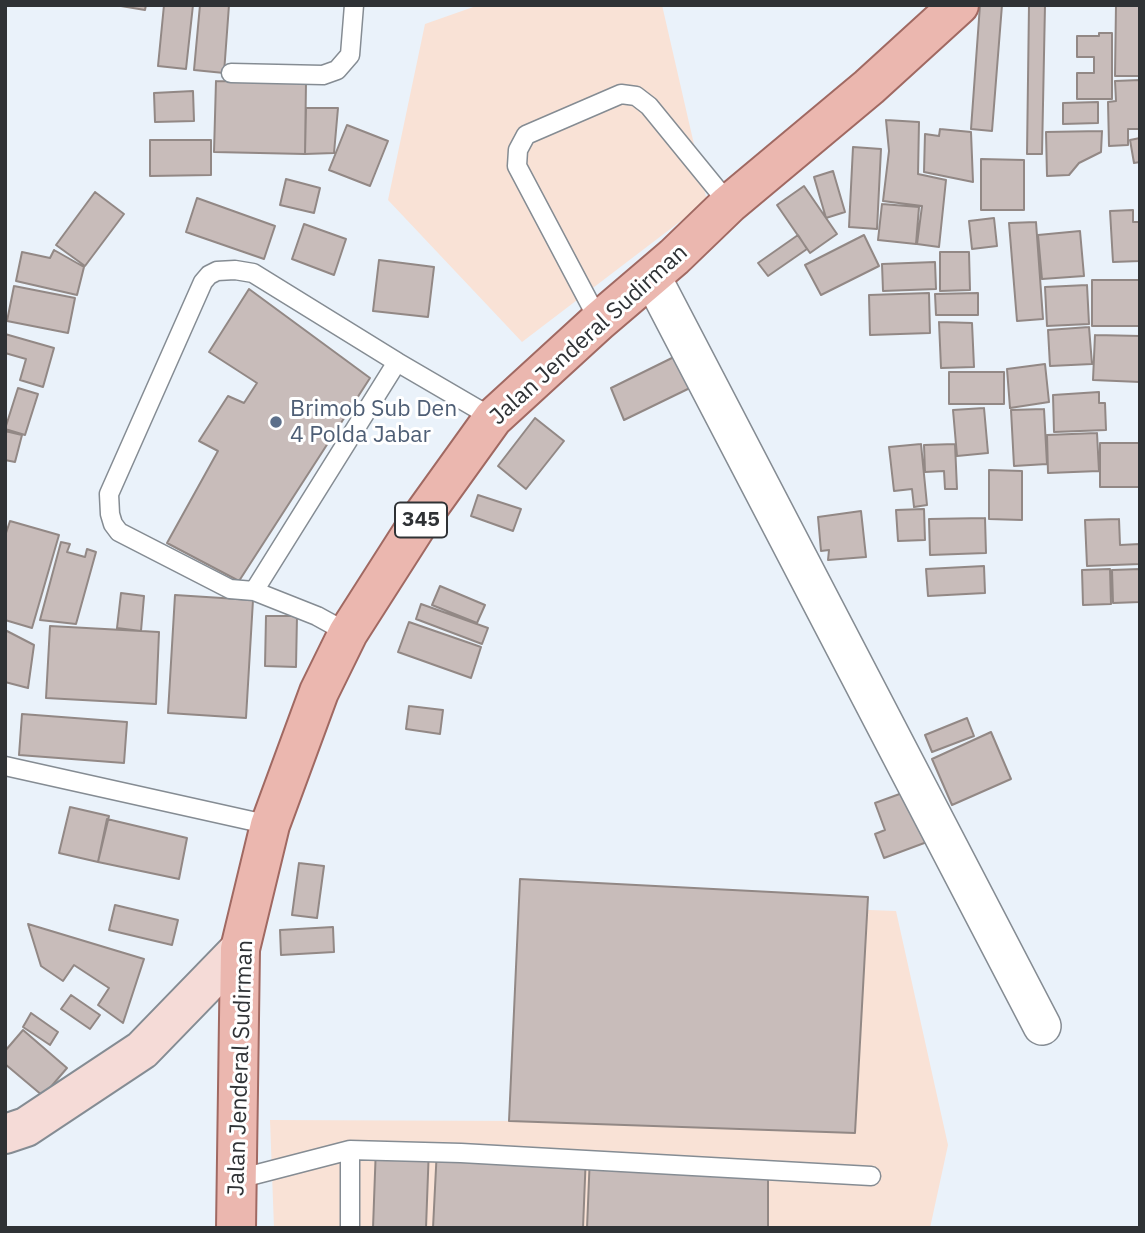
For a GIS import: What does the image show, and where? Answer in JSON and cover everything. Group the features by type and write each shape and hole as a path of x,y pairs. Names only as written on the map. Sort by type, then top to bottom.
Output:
{"main road":[{"name":"Jalan Jenderal Sudirman","path":"236,1228 240,949 270,825 319,692 348,632 424,514 493,418 599,321 652,277 729,204 869,87 959,5"}],"street":[{"path":"652,277 1041,1026"},
{"path":"5,1134 26,1126 142,1050 240,949"}],"lane":[{"path":"231,73 323,75 337,70 350,55 354,5"},
{"path":"599,321 517,166 518,150 526,135 621,94 636,96 649,106 729,204"},
{"path":"348,632 317,616 254,591 230,589 119,532 110,514 109,494 203,282 217,271 253,273 493,418"},
{"path":"254,591 397,362"},
{"path":"5,766 270,825"},
{"path":"238,1179 350,1150 461,1153 871,1176"},
{"path":"350,1150 350,1228"}],"shaded area":[{"path":"479,5 662,5 707,201 522,342 388,200 425,24"},
{"path":"529,897 896,911 948,1145 930,1228 274,1228 270,1120 525,1121"}],"building":[{"path":"115,5 146,5 145,10"},
{"path":"164,5 193,5 186,69 158,66"},
{"path":"200,5 229,5 224,73 194,70"},
{"path":"980,5 1002,5 992,131 971,129"},
{"path":"1029,5 1045,5 1042,154 1027,154"},
{"path":"1116,5 1140,5 1140,76 1115,76"},
{"path":"1099,33 1112,33 1112,99 1077,99 1077,73 1094,73 1094,57 1077,57 1077,36 1099,36"},
{"path":"1140,80 1140,129 1128,129 1128,145 1109,146 1108,102 1116,101 1115,81"},
{"path":"216,81 306,82 305,154 214,152"},
{"path":"193,91 194,121 155,122 154,93"},
{"path":"1098,102 1098,123 1063,124 1063,103"},
{"path":"306,108 338,108 334,153 305,154"},
{"path":"886,120 919,122 918,174 946,180 939,247 917,244 922,206 883,201 889,151"},
{"path":"347,125 388,141 370,186 329,170"},
{"path":"940,129 971,132 973,182 924,172 925,134 939,136"},
{"path":"1102,131 1101,152 1079,163 1069,175 1047,176 1046,132"},
{"path":"1140,138 1140,162 1134,163 1130,140"},
{"path":"150,140 211,140 211,175 150,176"},
{"path":"853,147 881,149 877,229 849,227"},
{"path":"981,159 1024,160 1024,210 981,210"},
{"path":"833,171 845,212 826,218 814,177"},
{"path":"286,179 320,188 314,213 280,205"},
{"path":"804,186 837,234 810,253 777,205"},
{"path":"95,192 124,214 85,266 56,245"},
{"path":"197,198 275,226 264,259 186,232"},
{"path":"882,204 919,207 916,244 878,240"},
{"path":"1133,210 1133,222 1140,222 1140,261 1113,262 1110,211"},
{"path":"994,218 997,246 972,249 969,221"},
{"path":"1036,222 1043,319 1017,321 1009,223"},
{"path":"304,224 346,239 334,275 292,259"},
{"path":"1080,231 1084,276 1042,279 1038,235"},
{"path":"798,235 807,249 768,276 758,263"},
{"path":"864,235 879,266 821,295 805,265"},
{"path":"54,250 84,267 77,295 16,281 22,252 50,258"},
{"path":"940,252 969,252 970,290 940,291"},
{"path":"379,260 434,267 428,317 373,311"},
{"path":"935,262 936,289 883,291 882,264"},
{"path":"1092,280 1140,280 1140,326 1092,326"},
{"path":"1087,285 1089,324 1047,326 1045,287"},
{"path":"14,286 75,298 68,333 7,321"},
{"name":"Brimob Sub Den 4 Polda Jabar","path":"249,289 370,378 239,581 167,543 218,451 199,441 228,396 244,403 257,383 209,352"},
{"path":"929,293 930,333 870,335 869,295"},
{"path":"978,293 978,315 936,315 935,294"},
{"path":"939,322 972,323 974,367 941,368"},
{"path":"1089,327 1092,364 1050,366 1048,330"},
{"path":"5,334 54,348 43,387 20,380 26,359 5,353"},
{"path":"1095,335 1140,336 1140,382 1093,380"},
{"path":"678,355 694,386 624,420 611,388"},
{"path":"1045,364 1049,402 1010,408 1007,369"},
{"path":"949,372 1004,372 1004,404 949,404"},
{"path":"18,388 38,394 25,435 5,429"},
{"path":"1099,392 1099,403 1105,403 1106,430 1054,432 1053,395"},
{"path":"984,408 988,453 957,456 953,410"},
{"path":"1044,409 1047,464 1014,466 1011,410"},
{"path":"535,418 564,441 526,489 498,466"},
{"path":"5,431 22,435 15,462 5,460"},
{"path":"1097,433 1099,471 1048,473 1047,435"},
{"path":"1100,443 1140,443 1140,487 1100,487"},
{"path":"921,444 927,505 914,507 912,489 894,491 889,447"},
{"path":"955,444 957,489 945,489 944,471 925,472 924,445"},
{"path":"989,470 1022,471 1022,520 989,519"},
{"path":"478,495 521,509 513,531 471,516"},
{"path":"924,509 925,540 898,541 896,510"},
{"path":"861,511 866,557 828,560 829,550 821,551 818,517"},
{"path":"985,518 986,553 930,555 929,519"},
{"path":"1119,519 1120,545 1140,544 1140,564 1087,566 1085,520"},
{"path":"10,521 59,535 32,628 5,620 5,536"},
{"path":"61,542 70,544 67,552 85,557 87,549 96,552 76,624 40,620"},
{"path":"984,566 985,593 928,596 926,569"},
{"path":"1110,569 1111,604 1083,605 1082,570"},
{"path":"1140,569 1140,602 1113,603 1112,570"},
{"path":"440,586 485,605 477,623 432,605"},
{"path":"121,593 144,596 141,631 117,628"},
{"path":"175,595 253,600 246,718 168,713"},
{"path":"421,604 488,628 482,644 416,619"},
{"path":"266,616 297,616 296,667 265,666"},
{"path":"409,622 481,647 471,678 398,652"},
{"path":"50,626 159,632 156,704 46,698"},
{"path":"5,630 34,645 28,688 5,682"},
{"path":"409,706 443,710 440,734 406,729"},
{"path":"22,714 127,722 124,763 19,755"},
{"path":"967,718 974,736 932,752 925,735"},
{"path":"991,732 1011,779 952,805 932,759"},
{"path":"916,788 935,839 884,858 875,834 885,830 875,803"},
{"path":"70,807 109,816 98,862 59,853"},
{"path":"107,819 187,838 179,879 98,862"},
{"path":"299,863 324,866 317,918 292,915"},
{"path":"520,879 868,897 855,1133 509,1121"},
{"path":"115,905 178,920 172,945 109,930"},
{"path":"28,924 144,959 123,1023 98,1005 109,988 74,965 63,981 41,966"},
{"path":"333,927 334,952 281,955 280,930"},
{"path":"71,995 100,1015 90,1029 61,1009"},
{"path":"31,1013 58,1032 50,1045 23,1027"},
{"path":"23,1030 67,1068 43,1096 5,1064 5,1051"},
{"path":"376,1146 429,1147 426,1228 373,1228"},
{"path":"437,1148 586,1154 583,1228 433,1228"},
{"path":"590,1155 768,1161 768,1228 587,1228"}],"place":[{"name":"Brimob Sub Den 4 Polda Jabar","path":"276,422"}]}
